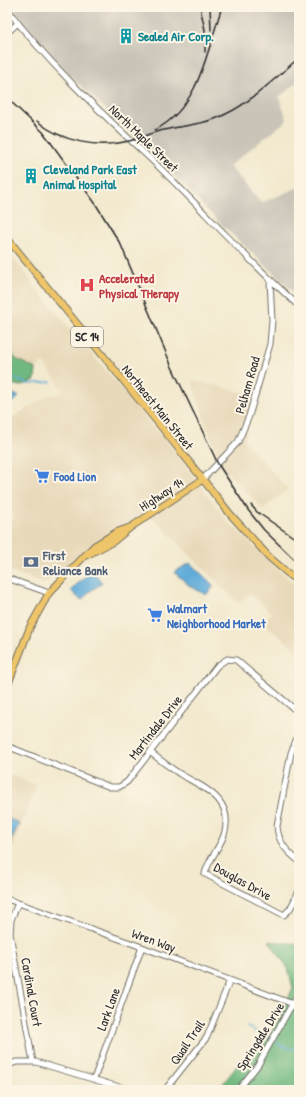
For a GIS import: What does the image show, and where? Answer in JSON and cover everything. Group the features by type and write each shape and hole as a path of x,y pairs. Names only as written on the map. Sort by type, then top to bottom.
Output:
{"main road":[{"name":"Northeast Main Street","path":"7,238 163,429 202,480 249,535 299,584"},
{"name":"Highway 14","path":"7,687 30,627 49,593 68,572 94,546 117,532 131,527 202,480"}],"street":[{"name":"North Maple Street","path":"7,9 46,56 270,280 299,306"},
{"path":"7,33 18,23"},
{"name":"Pelham Road","path":"202,480 238,442 249,416 270,344 272,321 270,280"},
{"path":"7,578 49,593"},
{"name":"Martindale Drive","path":"7,746 110,787 116,787 127,782 217,666 227,659 236,660 299,713"},
{"path":"299,733 291,753 277,826 284,848 299,861"},
{"name":"Douglas Drive","path":"150,752 175,770 209,789 221,804 225,818 224,834 204,874 284,915 290,909 299,891"},
{"name":"Wren Way","path":"7,899 142,947 293,1004"},
{"name":"Cardinal Court","path":"18,903 11,920 10,934 33,1062"},
{"name":"Lark Lane","path":"94,1079 142,947"},
{"name":"Quail Trail","path":"165,1090 207,1037 230,980"},
{"name":"Springdale Drive","path":"238,1090 258,1065 299,992"},
{"path":"7,1066 16,1062 33,1062 129,1090"}],"shaded area":[{"path":"7,7 299,7 299,81 279,97 287,120 229,166 261,203 299,187 299,297 222,225 155,156 16,24"},
{"path":"7,250 39,292 176,453 226,520 299,589 299,652 262,622 272,613 250,593 238,603 154,519 142,515 76,557 46,583 7,570 7,526 14,515 7,509 7,423 10,419 47,396 64,392 43,362 36,369 16,359 7,348 7,319 13,314 7,310"},
{"path":"192,380 255,395 244,441 288,489 263,509 223,468 207,428"},
{"path":"7,774 36,785 13,848 7,845"}],"green space":[{"path":"7,348 16,359 36,369 35,380 20,386 7,383"},
{"path":"269,941 299,944 299,1090 218,1090 244,1057 269,1038 293,988 288,968"}],"water":[{"path":"7,390 19,397 7,407"},
{"path":"190,563 214,586 206,595 190,586 174,572"},
{"path":"93,571 102,583 89,592 82,600 71,590"},
{"path":"7,819 15,821 19,824 12,839 7,840"}],"waterway":[{"path":"7,375 28,384 51,382"},
{"path":"247,1027 270,1038"},
{"path":"276,1042 281,1046 299,1050"}],"railway":[{"path":"200,7 205,30 205,52"},
{"path":"210,7 211,30"},
{"path":"155,130 170,120 182,107 192,92 200,76 222,7"},
{"path":"37,121 58,134 81,142 105,144 129,141 160,131 211,120 226,114 255,96 299,58"},
{"path":"7,98 43,132 95,203 121,245 172,367 218,464 248,510 264,530 299,564"},
{"path":"251,505 257,512 299,541"}],"place":[{"name":"Sealed Air Corp.","path":"126,36"},
{"name":"Cleveland Park East Animal Hospital","path":"31,176"},
{"name":"Accelerated Physical THerapy","path":"87,285"},
{"name":"Food Lion","path":"42,476"},
{"name":"First Reliance Bank","path":"31,562"},
{"name":"Walmart Neighborhood Market","path":"155,615"}]}
